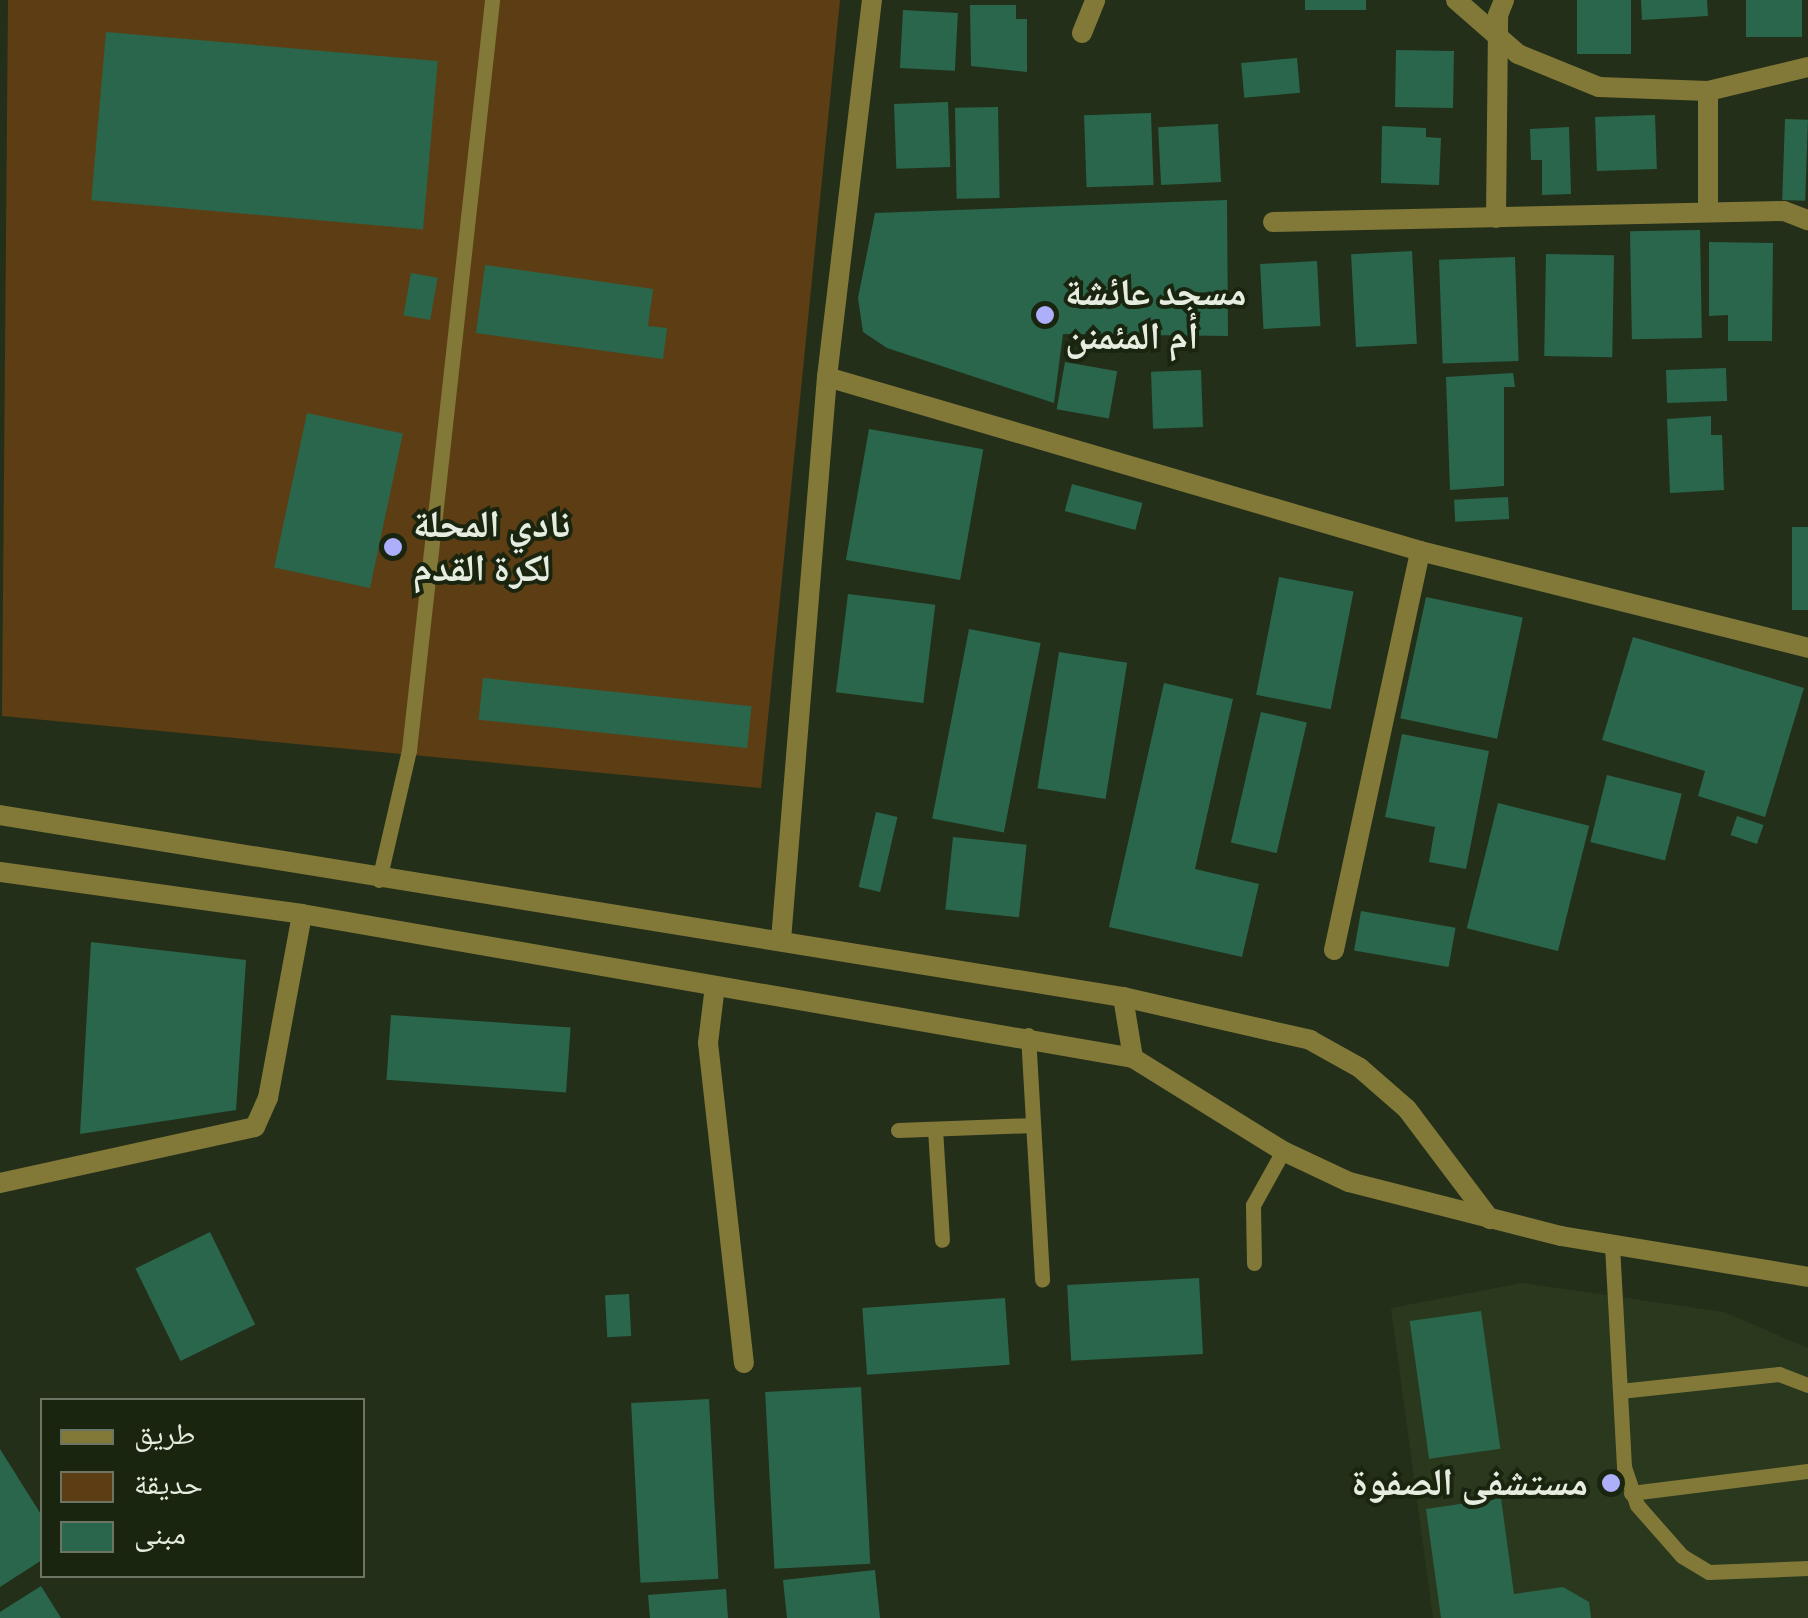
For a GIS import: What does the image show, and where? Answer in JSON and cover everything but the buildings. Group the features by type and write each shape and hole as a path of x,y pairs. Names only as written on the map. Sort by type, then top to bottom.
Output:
{"street":[{"path":"781,940 827,377 872,0"},
{"path":"1082,33 1095,0"},
{"path":"1456,0 1497,41 1556,73 1600,87 1708,91 1808,67"},
{"path":"1496,218 1497,41 1504,0"},
{"path":"1708,91 1708,212"},
{"path":"1273,222 1784,211 1808,220"},
{"path":"827,377 1420,550 1808,648"},
{"path":"1334,950 1420,550"},
{"path":"0,815 379,880 1124,996 1310,1040 1360,1068 1407,1109 1490,1220"},
{"path":"0,872 302,914 715,986 1028,1035 1133,1058 1283,1151 1349,1182 1490,1220 1612,1245 1808,1277"},
{"path":"0,1182 255,1127 268,1098 302,914"},
{"path":"715,986 708,1044 744,1363"},
{"path":"1124,996 1133,1058"}],"lane":[{"path":"379,880 409,750 492,0"},
{"path":"1028,1035 1042,1280"},
{"path":"898,1130 1032,1124"},
{"path":"936,1128 942,1240"},
{"path":"1254,1263 1253,1205 1283,1151"},
{"path":"1612,1245 1630,1493 1694,1566 1724,1574 1808,1568"},
{"path":"1620,1390 1780,1374 1808,1385"},
{"path":"1630,1493 1808,1472"}],"shaded area":[{"name":"مستشفى الصفوة","path":"1522,1283 1724,1312 1808,1348 1808,1618 1433,1618 1391,1308"}],"green space":[{"name":"نادي المحلة لكرة القدم","path":"8,0 840,0 761,788 2,716"}],"place":[{"name":"مسجد عائشة أم المئمنن","path":"1045,315"},
{"name":"نادي المحلة لكرة القدم","path":"393,547"},
{"name":"مستشفى الصفوة","path":"1611,1483"}]}
